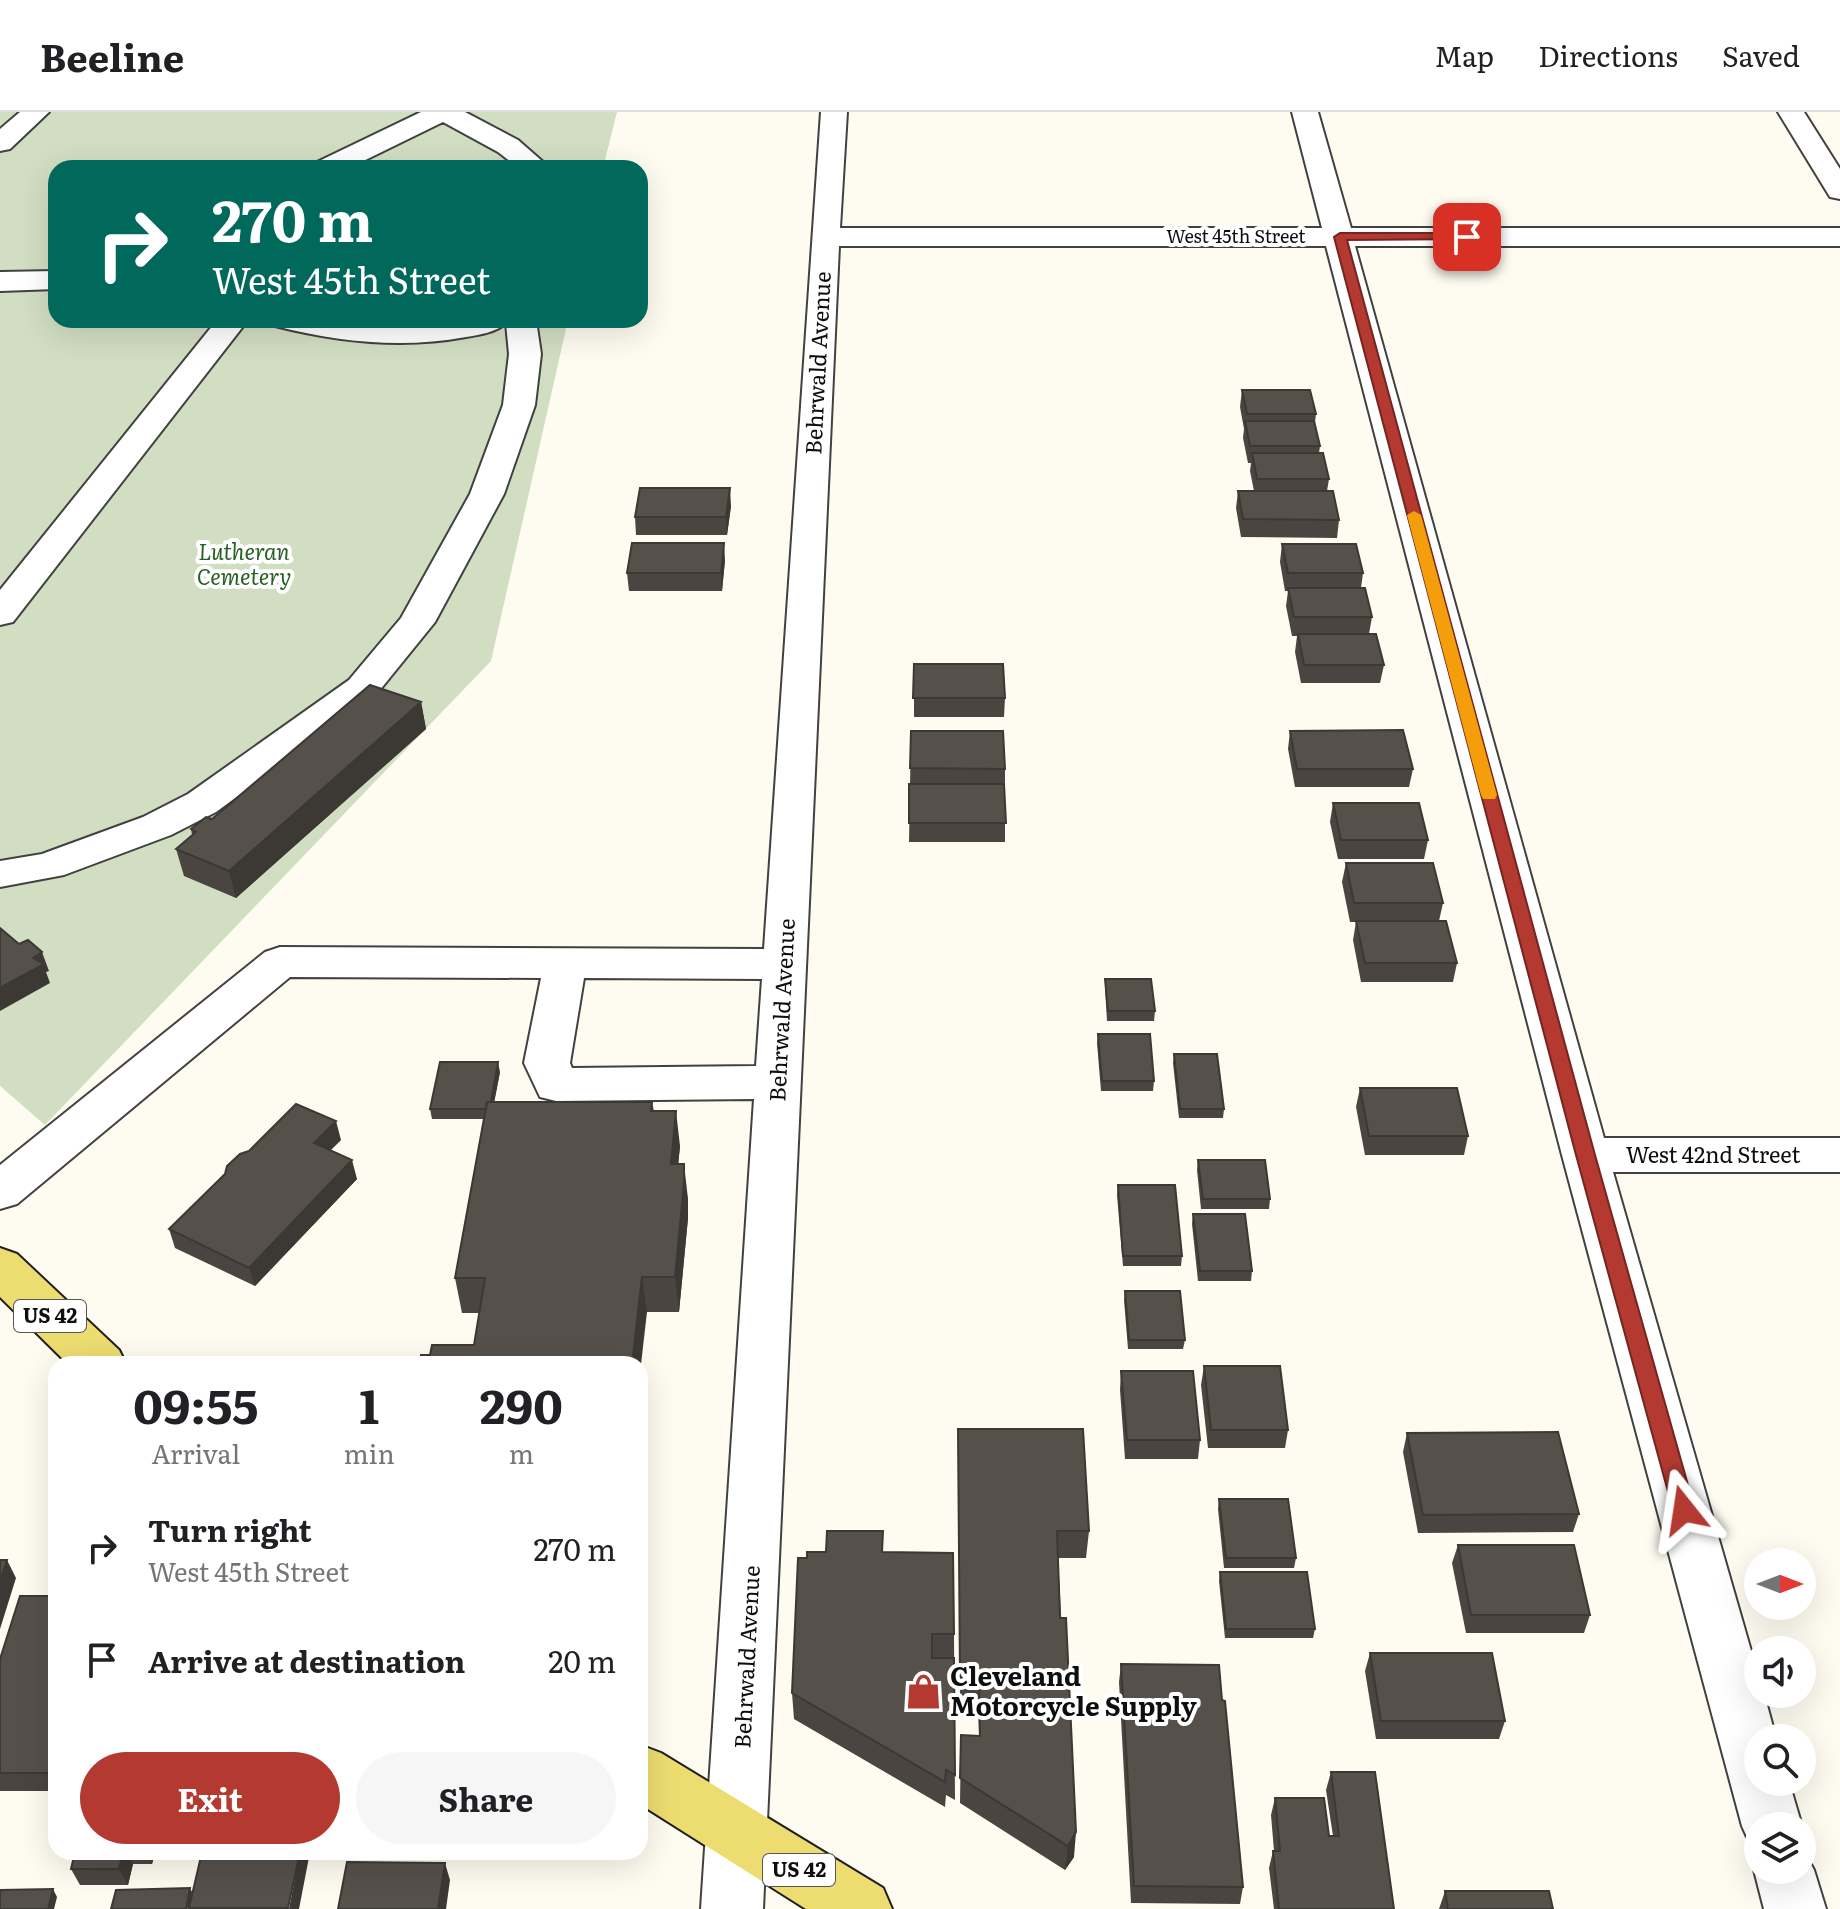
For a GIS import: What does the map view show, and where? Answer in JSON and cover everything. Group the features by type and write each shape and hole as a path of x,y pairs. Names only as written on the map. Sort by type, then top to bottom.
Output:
{"main road":[{"name":"US 42","path":"0,1267 93,1356"},
{"name":"US 42","path":"648,1777 861,1909"}],"street":[{"path":"0,143 36,112"},
{"path":"342,160 402,129 444,112 508,146 526,160"},
{"name":"Behrwald Avenue","path":"732,1909 834,112"},
{"path":"1305,112 1585,1155 1744,1726"},
{"path":"1791,112 1840,191"},
{"name":"West 45th Street","path":"825,237 1840,237"},
{"path":"1,279 48,280"},
{"path":"0,614 227,328"},
{"path":"330,328 394,335 455,328"},
{"path":"0,874 49,866 202,803 362,688 417,622 487,494 519,405 525,354 522,328"},
{"path":"0,1191 280,962 785,964"},
{"path":"565,964 547,1063 556,1085 778,1082"},
{"name":"West 42nd Street","path":"1585,1155 1840,1155"},
{"path":"1788,1884 1795,1909"}],"green space":[{"name":"Lutheran Cemetery","path":"0,112 617,112 605,160 48,160 48,328 566,328 491,661 45,1125 0,1086"}],"building":[{"path":"1242,390 1310,390 1316,414 1247,414"},
{"path":"1245,421 1314,421 1320,446 1250,446"},
{"path":"1252,453 1323,453 1329,479 1257,479"},
{"path":"640,488 730,488 726,517 635,517"},
{"path":"1238,491 1333,491 1339,520 1243,519"},
{"path":"632,543 724,543 721,573 627,573"},
{"path":"1282,544 1356,544 1363,573 1288,573"},
{"path":"1288,588 1365,588 1372,617 1294,617"},
{"path":"1298,634 1376,634 1384,665 1304,665"},
{"path":"914,664 1003,664 1005,698 913,698"},
{"path":"370,685 421,702 229,871 176,849 196,832 191,829 206,817 212,819"},
{"path":"1403,730 1413,769 1297,769 1290,731"},
{"path":"911,731 1003,731 1005,769 910,768"},
{"path":"909,784 1004,784 1006,823 909,823"},
{"path":"1333,803 1419,803 1428,840 1341,840"},
{"path":"1346,863 1433,863 1443,903 1354,903"},
{"path":"1356,921 1446,921 1457,963 1365,963"},
{"path":"0,928 19,944 28,940 42,952 33,958 44,964 0,988"},
{"path":"1105,979 1151,979 1155,1011 1108,1011"},
{"path":"1098,1034 1150,1034 1154,1081 1102,1081"},
{"path":"1174,1054 1217,1054 1224,1109 1180,1109"},
{"path":"440,1062 498,1062 491,1102 487,1102 486,1109 430,1109"},
{"path":"1360,1088 1457,1088 1468,1136 1369,1136"},
{"path":"487,1102 652,1102 651,1111 676,1111 671,1164 684,1164 684,1183 675,1277 642,1277 633,1356 421,1356 430,1355 432,1345 474,1345 485,1278 455,1278"},
{"path":"296,1104 336,1121 314,1143 352,1160 249,1268 169,1229 225,1174 227,1166 240,1154 249,1151"},
{"path":"1198,1160 1265,1160 1270,1199 1203,1199"},
{"path":"1118,1185 1175,1185 1182,1256 1123,1256"},
{"path":"1193,1214 1245,1214 1252,1271 1200,1271"},
{"path":"1125,1291 1180,1291 1185,1340 1129,1340"},
{"path":"1204,1366 1280,1366 1288,1430 1211,1430"},
{"path":"1121,1371 1193,1371 1200,1440 1127,1440"},
{"path":"958,1429 1083,1429 1089,1531 1057,1531 1060,1618 1066,1618 1076,1832 1068,1846 960,1778 961,1735 980,1736 979,1677 960,1677"},
{"path":"1558,1432 1579,1514 1423,1515 1407,1433"},
{"path":"1219,1499 1288,1499 1296,1558 1226,1558"},
{"path":"827,1531 883,1531 882,1552 953,1553 954,1634 932,1634 932,1658 954,1658 955,1775 946,1770 945,1782 792,1693 798,1558 807,1558 807,1552 826,1552"},
{"path":"1458,1545 1574,1545 1590,1615 1471,1615"},
{"path":"0,1560 7,1560 0,1582"},
{"path":"1220,1572 1307,1572 1315,1629 1226,1629"},
{"path":"20,1596 48,1596 48,1773 0,1773 0,1659"},
{"path":"1370,1653 1492,1653 1505,1721 1381,1721"},
{"path":"1121,1664 1219,1665 1243,1887 1134,1886"},
{"path":"1331,1772 1375,1772 1394,1909 1279,1909 1273,1851 1280,1851 1275,1798 1324,1798 1329,1836 1339,1836"},
{"path":"73,1860 121,1860 119,1869 71,1869"},
{"path":"200,1860 298,1860 288,1908 189,1908"},
{"path":"347,1862 445,1863 438,1909 338,1909"},
{"path":"190,1888 186,1909 111,1909 116,1890"},
{"path":"53,1889 48,1909 0,1909 0,1890"},
{"path":"1445,1891 1549,1891 1553,1909 1448,1909"}],"slow traffic":[{"path":"1414,515 1489,795"}],"place":[{"name":"Cleveland Motorcycle Supply","path":"924,1692"}],"route":[{"path":"1467,237 1340,237 1585,1155 1684,1510"}]}
